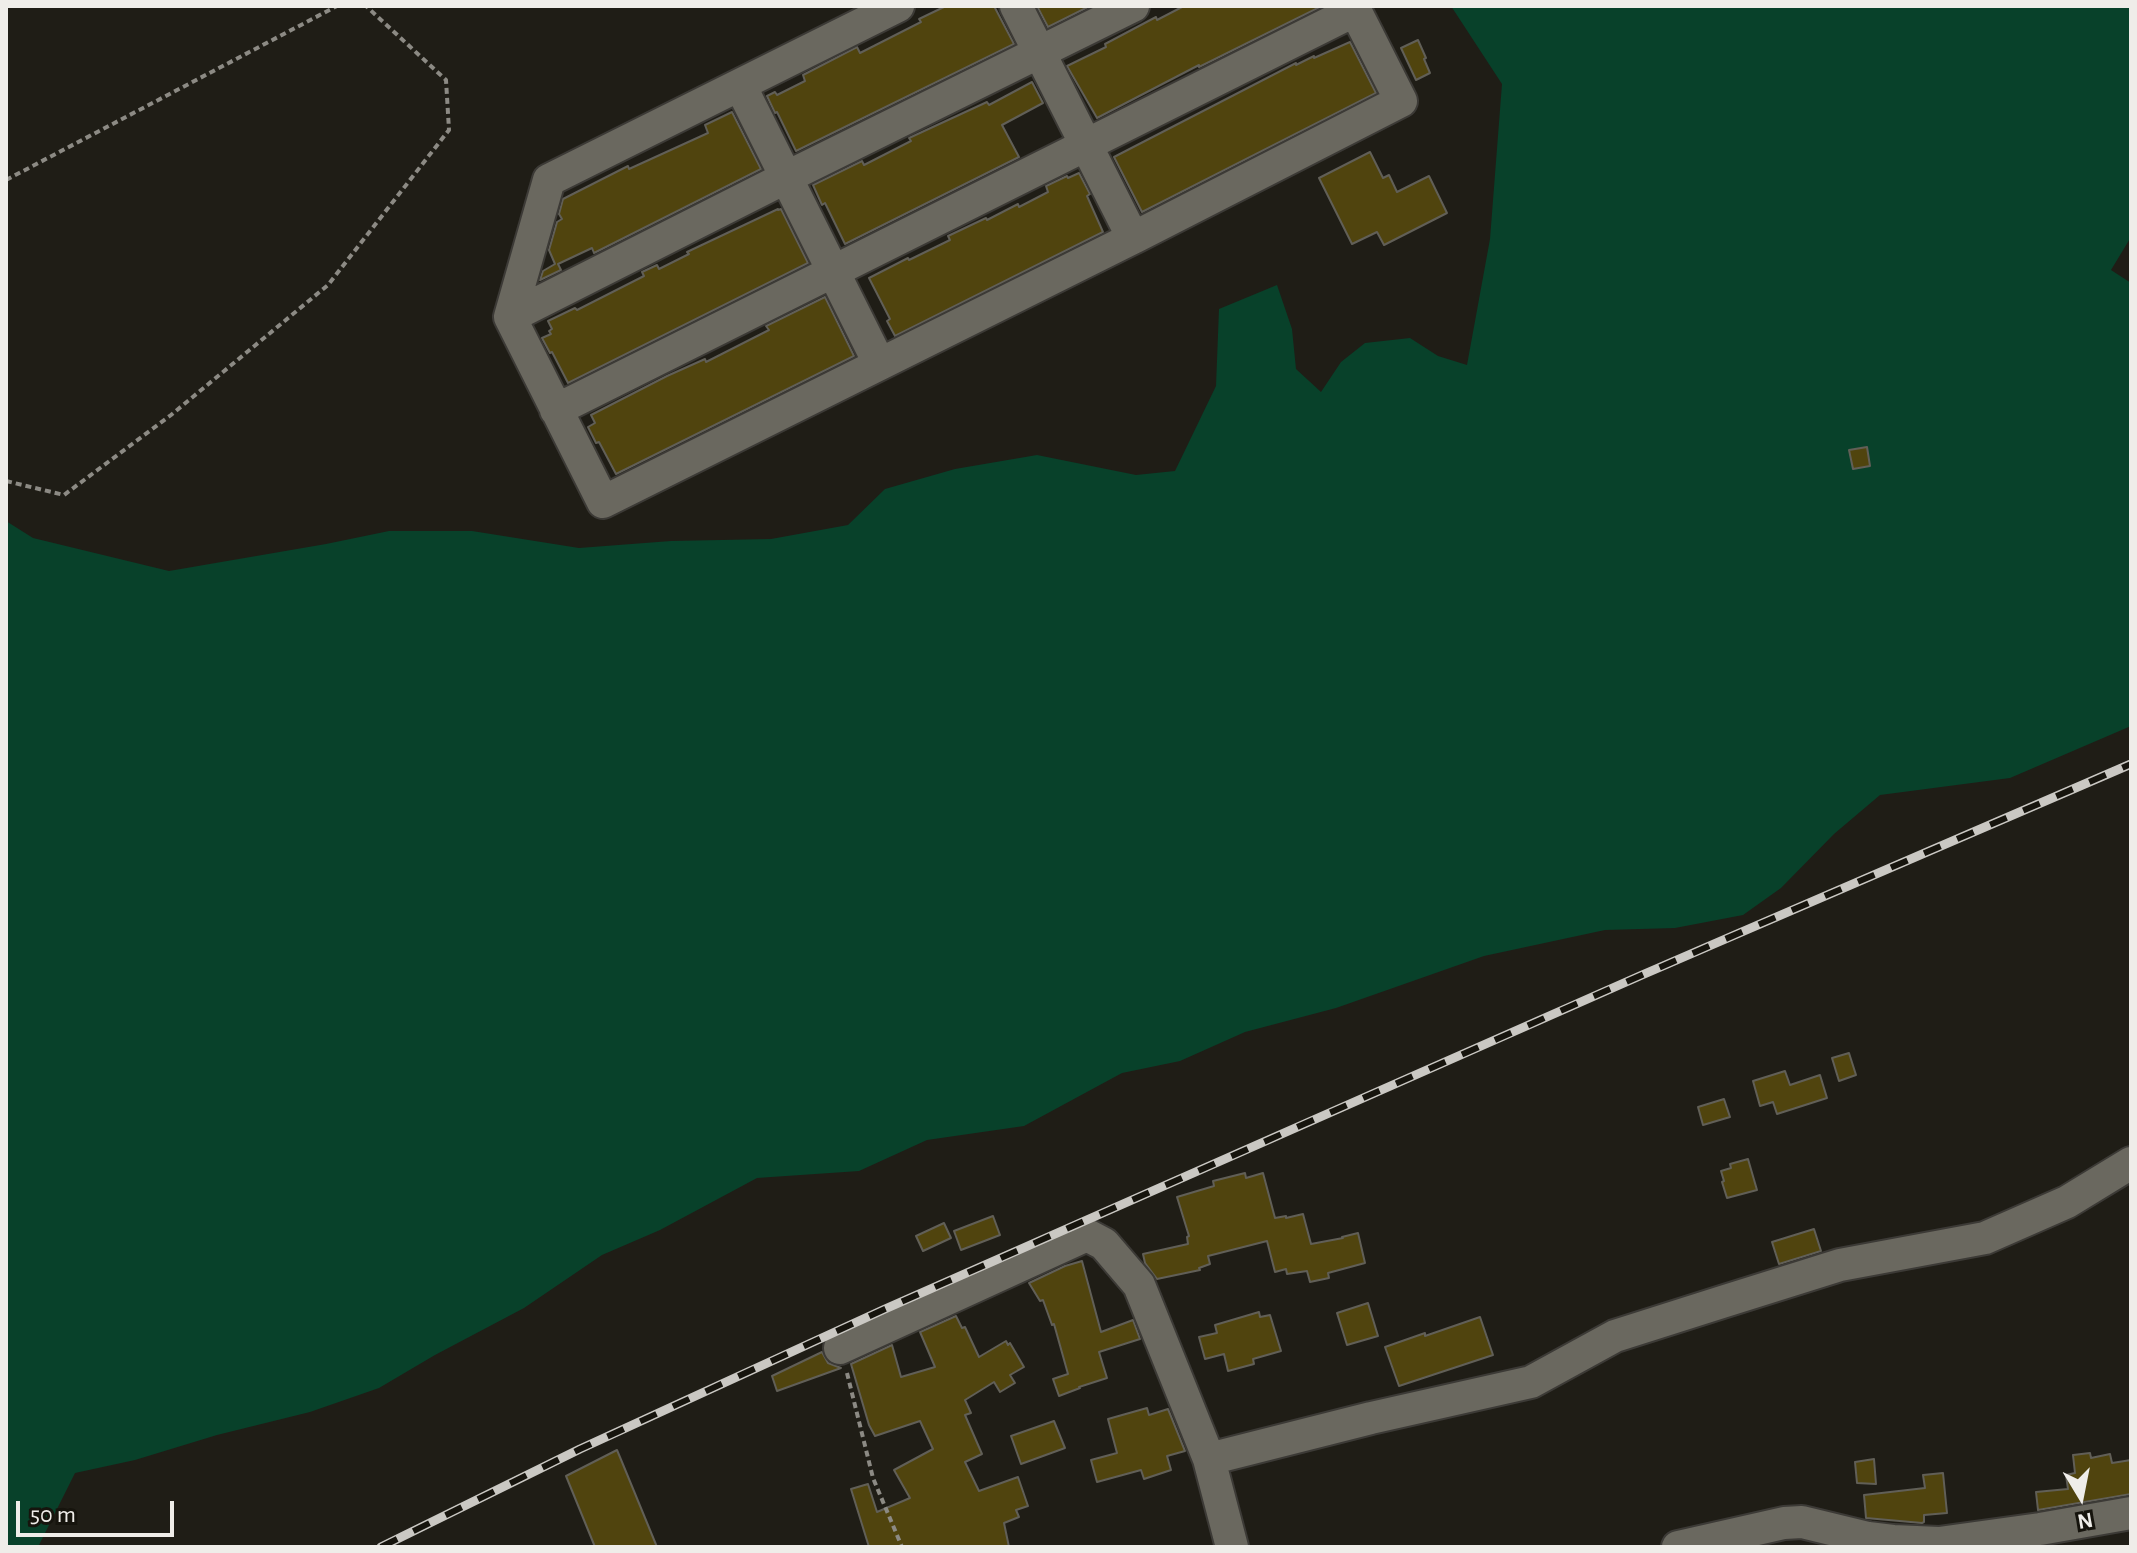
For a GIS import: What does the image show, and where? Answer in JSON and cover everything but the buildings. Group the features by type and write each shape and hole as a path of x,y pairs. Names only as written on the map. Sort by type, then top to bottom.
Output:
{"street":[{"path":"556,410 1354,8 1401,101 603,502 556,410 510,317 549,180 898,6"},
{"path":"1016,6 1133,238"},
{"path":"510,317 1133,6"},
{"path":"740,85 879,363"},
{"path":"1209,1459 1531,1382 1615,1336 1722,1302 1840,1265 1985,1238 2067,1202 2131,1163"},
{"path":"840,1348 1087,1235 1104,1244 1139,1285 1209,1459 1232,1547"},
{"path":"1678,1547 1793,1522 1868,1538 1939,1543 2114,1526"}],"path":[{"path":"6,180 337,6"},
{"path":"6,481 64,495 171,415 328,285 449,130 446,80 366,6"},
{"path":"840,1348 873,1478 902,1547"}],"green space":[{"path":"1451,6 2131,6 2131,237 2111,270 2131,283 2131,726 2010,778 1880,795 1834,834 1781,888 1743,915 1675,928 1605,930 1484,956 1336,1008 1245,1032 1180,1061 1122,1073 1024,1126 927,1140 859,1171 757,1178 660,1230 602,1255 524,1308 379,1388 310,1412 217,1435 135,1460 75,1473 38,1547 6,1547 6,521 33,538 169,571 389,531 472,531 579,548 671,541 771,539 848,525 885,489 955,469 1037,455 1136,475 1175,471 1216,386 1219,309 1277,285 1292,329 1296,369 1321,392 1341,362 1365,343 1410,338 1438,356 1467,365 1490,239 1502,84"}],"railway":[{"path":"381,1547 580,1449 885,1309 1642,975 2131,764"}]}
